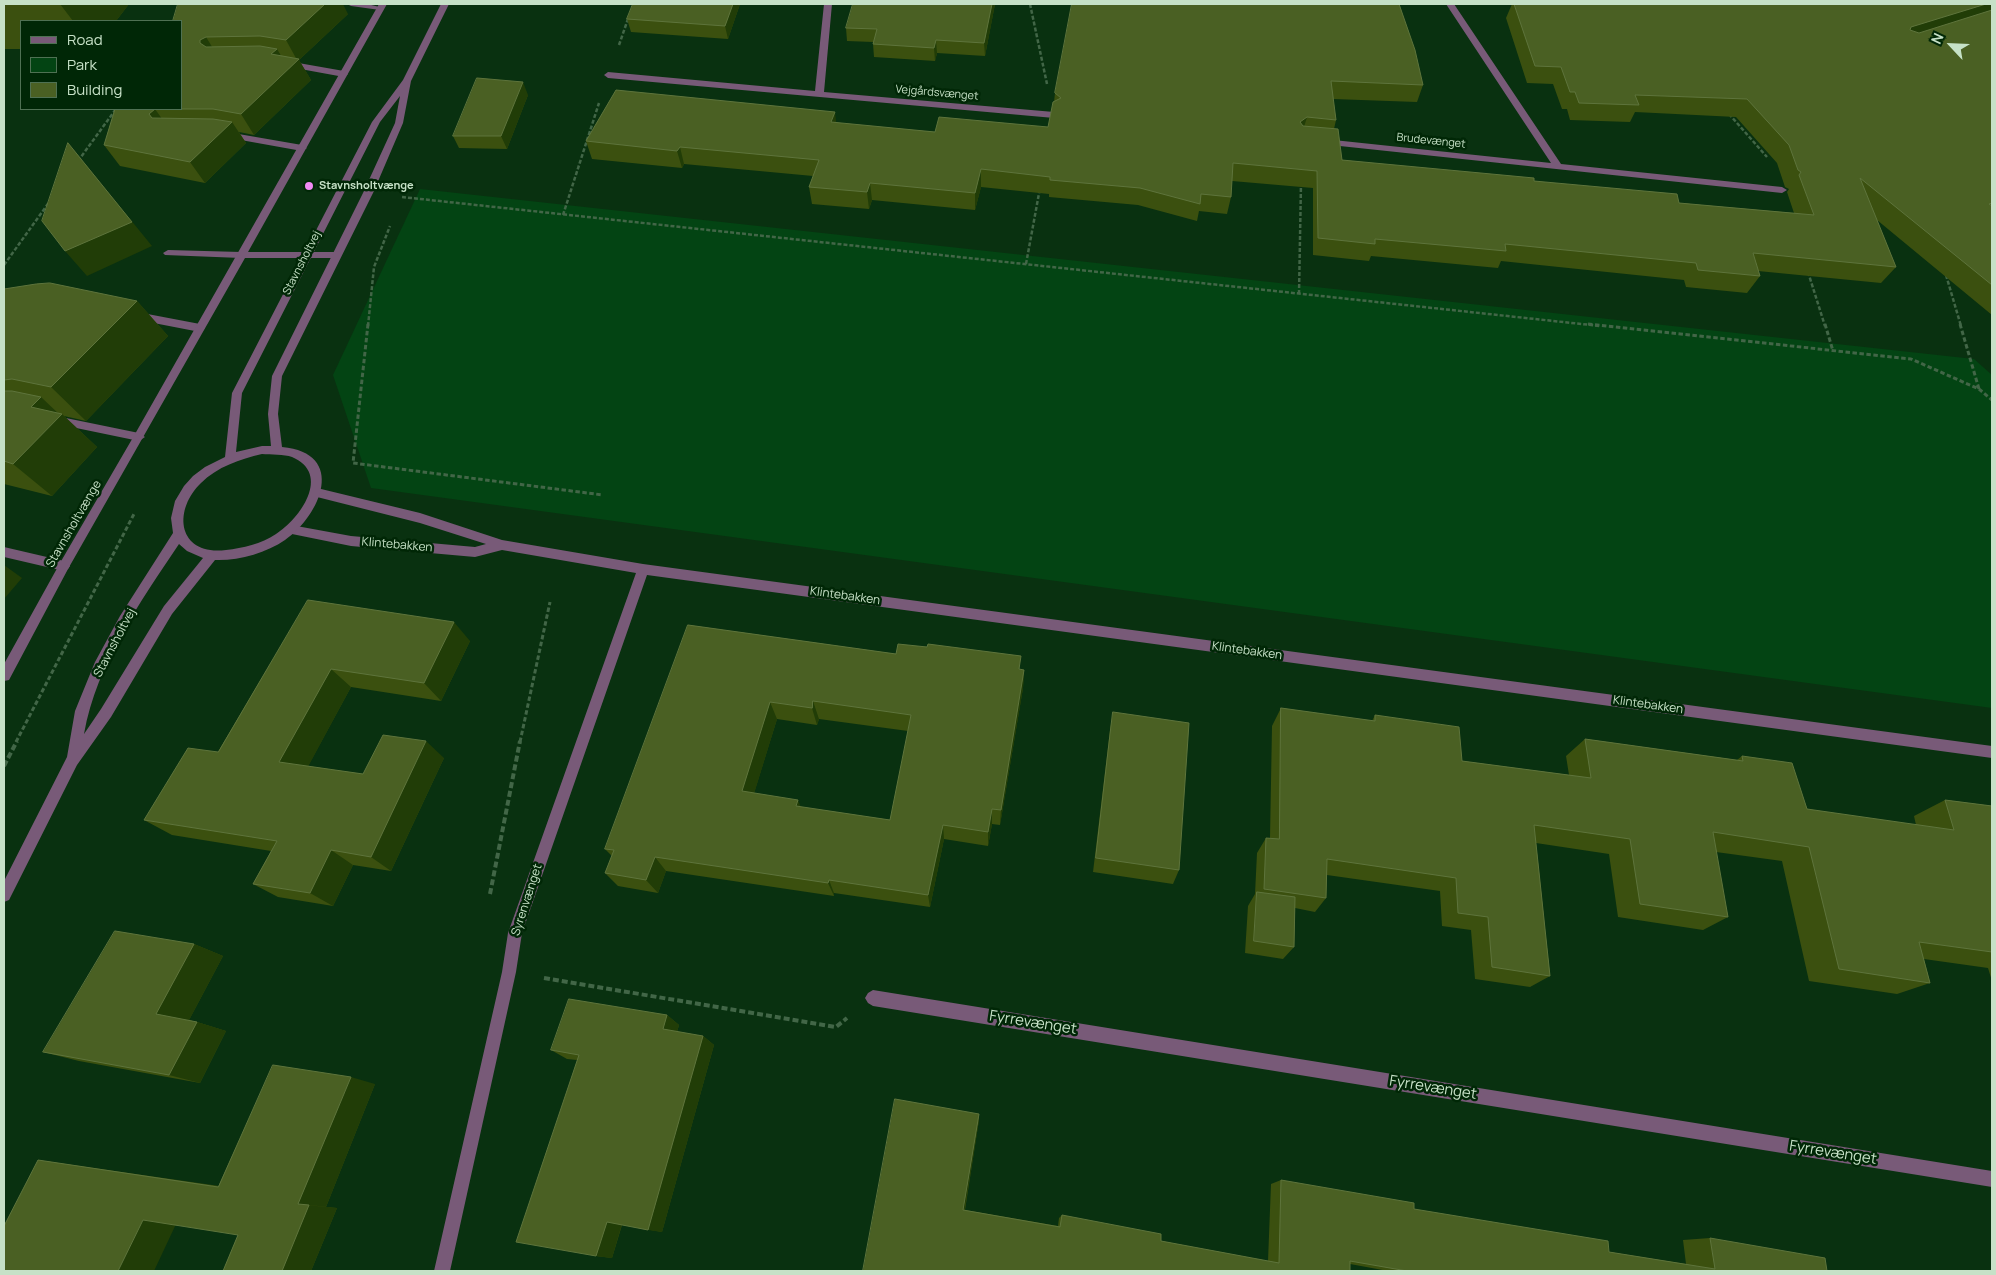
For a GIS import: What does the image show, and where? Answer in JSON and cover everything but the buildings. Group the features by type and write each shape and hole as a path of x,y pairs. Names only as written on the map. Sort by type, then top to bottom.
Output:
{"street":[{"path":"350,4 382,6"},
{"name":"Stavnsholtvej","path":"230,459 237,393 306,255 376,122 407,80 446,4"},
{"path":"818,94 828,4"},
{"path":"1450,4 1558,166"},
{"name":"Stavnsholtvænge","path":"4,676 64,566 139,438 382,6"},
{"path":"273,62 344,74"},
{"name":"Vejgårdsvænget","path":"608,75 1054,115"},
{"name":"Stavnsholtvej","path":"277,450 273,414 276,376 368,193 399,123 407,80"},
{"path":"217,135 302,148"},
{"name":"Brudevænget","path":"1312,140 1782,190"},
{"path":"168,253 336,256"},
{"path":"125,314 200,328"},
{"path":"40,419 49,419 139,438"},
{"path":"277,450 299,456 310,464 317,480 317,493 307,514 291,530 278,539 254,550 230,555 212,555 188,546 179,534 176,520 179,505 188,489 211,469 230,459 246,453 277,450"},
{"name":"Klintebakken","path":"317,493 428,520 502,545 643,569 1992,752"},
{"name":"Klintebakken","path":"291,530 351,541 475,552 502,545"},
{"name":"Stavnsholtvej","path":"72,761 82,710 104,657 179,534"},
{"path":"4,552 64,566"},
{"name":"Stavnsholtvej","path":"4,896 72,761 106,712 168,610 212,555"},
{"name":"Syrenvænget","path":"442,1271 509,972 515,933 643,569"},
{"name":"Fyrrevænget","path":"874,998 1992,1179"}],"path":[{"path":"563,215 630,13"},
{"path":"76,164 115,110"},
{"path":"368,193 1911,359 1979,389 1992,400"},
{"path":"4,265 54,195"},
{"path":"391,223 374,266 353,463 427,474 603,495"},
{"path":"1944,266 1979,389"},
{"path":"489,901 525,715 550,602"},
{"path":"509,972 836,1027 874,998"}],"green space":[{"path":"420,189 1974,359 1992,375 1992,708 371,488 333,375"}],"place":[{"name":"Stavnsholtvænge","path":"309,186"}]}
